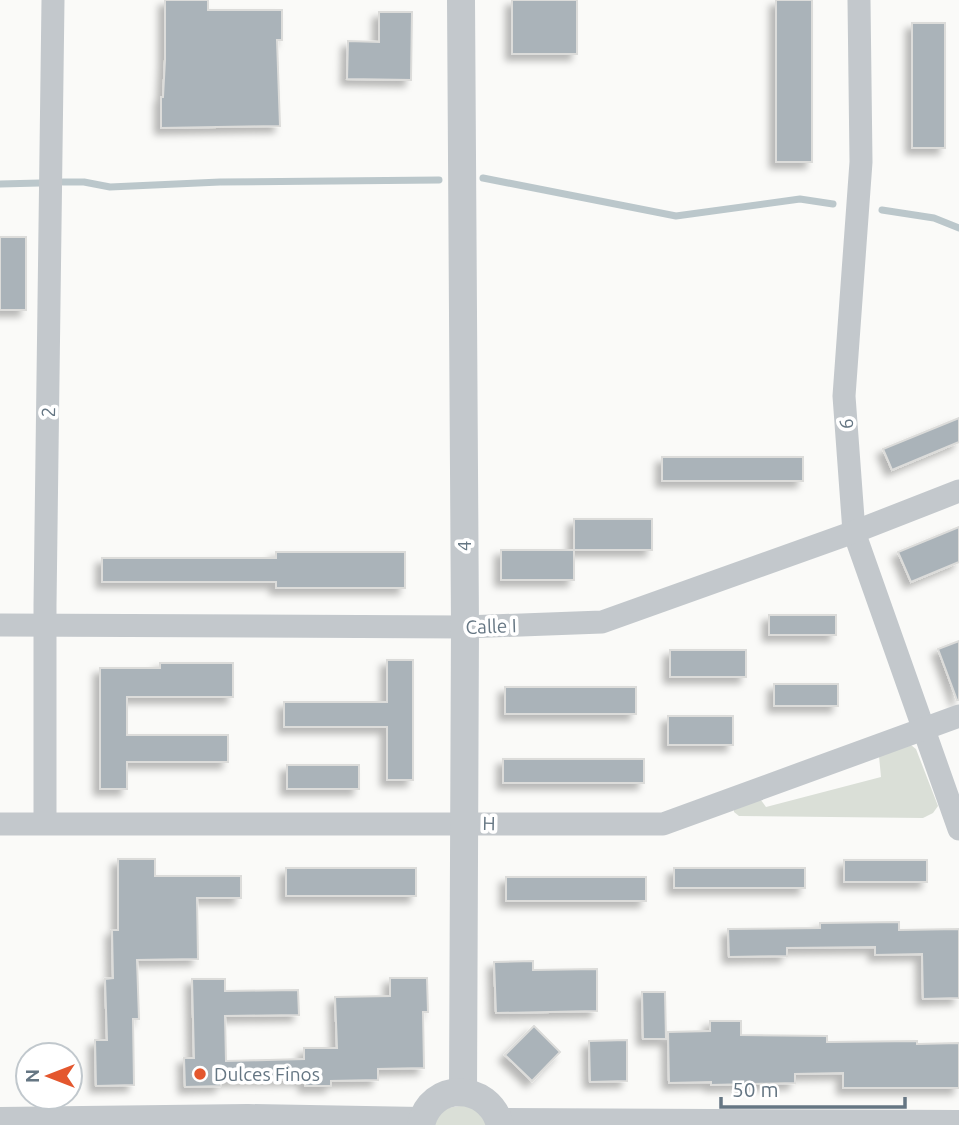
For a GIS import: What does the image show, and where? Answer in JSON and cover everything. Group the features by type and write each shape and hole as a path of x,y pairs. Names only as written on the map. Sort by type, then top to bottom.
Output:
{"street":[{"name":"2","path":"45,823 53,0"},
{"name":"4","path":"461,0 465,627 463,1092"},
{"name":"6","path":"859,0 861,162 844,396 853,532 959,830"},
{"name":"Calle I","path":"0,625 465,627 602,622 959,491"},
{"name":"H","path":"0,824 663,824 959,716"},
{"path":"0,1121 248,1118 421,1123 427,1109 437,1099 449,1093 463,1092 475,1094 486,1101 500,1124 959,1124"}],"shaded area":[{"path":"907,742 916,749 938,806 933,813 923,818 739,816 734,812 734,807 758,796 766,807 881,777 879,756"},
{"path":"472,1104 489,1125 430,1125 441,1109"}],"building":[{"path":"165,0 208,0 208,10 282,10 282,40 277,40 280,126 161,128"},
{"path":"512,0 577,0 577,54 512,54"},
{"path":"776,0 812,0 812,162 776,162"},
{"path":"379,12 412,12 411,80 347,79 348,41 379,42"},
{"path":"912,23 945,23 945,148 912,148"},
{"path":"0,237 26,237 26,310 0,310"},
{"path":"959,418 959,442 892,470 883,449"},
{"path":"662,457 803,457 803,481 662,481"},
{"path":"574,519 652,519 652,550 574,550"},
{"path":"959,527 959,562 911,582 898,552"},
{"path":"501,550 574,550 574,580 501,580"},
{"path":"276,552 405,552 405,588 276,588 276,582 102,582 102,558 276,558"},
{"path":"769,615 836,615 836,635 769,635"},
{"path":"959,641 959,700 957,700 938,649"},
{"path":"670,650 746,650 746,677 670,677"},
{"path":"387,660 413,660 413,780 387,780 387,727 284,727 284,702 387,702"},
{"path":"160,663 233,663 233,697 127,697 127,735 228,735 228,762 127,762 127,789 100,789 100,668 160,668"},
{"path":"774,684 838,684 838,706 774,706"},
{"path":"505,687 636,687 636,714 505,714"},
{"path":"668,716 733,716 733,745 668,745"},
{"path":"503,759 644,759 644,783 503,783"},
{"path":"287,765 359,765 359,789 287,789"},
{"path":"118,859 155,859 155,876 241,876 241,898 197,898 198,959 137,960 139,1019 133,1019 134,1085 96,1086 95,1040 107,1040 105,979 113,978 112,930 118,930"},
{"path":"844,860 927,860 927,882 844,882"},
{"path":"286,868 416,868 416,896 286,896"},
{"path":"674,868 805,868 805,888 674,888"},
{"path":"506,877 646,877 646,901 506,901"},
{"path":"899,922 899,930 959,929 959,998 923,999 922,954 875,955 875,947 787,948 787,956 729,957 728,929 820,928 820,923"},
{"path":"533,961 533,970 597,969 597,1011 496,1013 494,962"},
{"path":"390,978 427,978 428,1012 423,1012 424,1068 378,1069 378,1080 331,1081 331,1086 305,1086 305,1079 221,1080 221,1086 185,1087 184,1058 194,1058 192,979 225,979 225,991 298,990 299,1015 225,1016 226,1061 304,1059 304,1048 337,1048 335,997 390,996"},
{"path":"642,992 665,992 666,1039 643,1039"},
{"path":"710,1021 741,1021 741,1035 827,1036 827,1042 959,1043 959,1088 843,1088 843,1073 795,1074 795,1083 669,1083 668,1032 710,1031"},
{"path":"534,1026 560,1052 532,1081 505,1055"},
{"path":"627,1040 627,1081 590,1082 589,1041"}],"waterway":[{"path":"483,178 676,216 800,199 833,204"},
{"path":"63,182 84,182 110,187 220,182 439,180"},
{"path":"0,184 40,183"},
{"path":"882,210 934,218 959,228"}],"place":[{"name":"Dulces Finos","path":"200,1074"}]}
